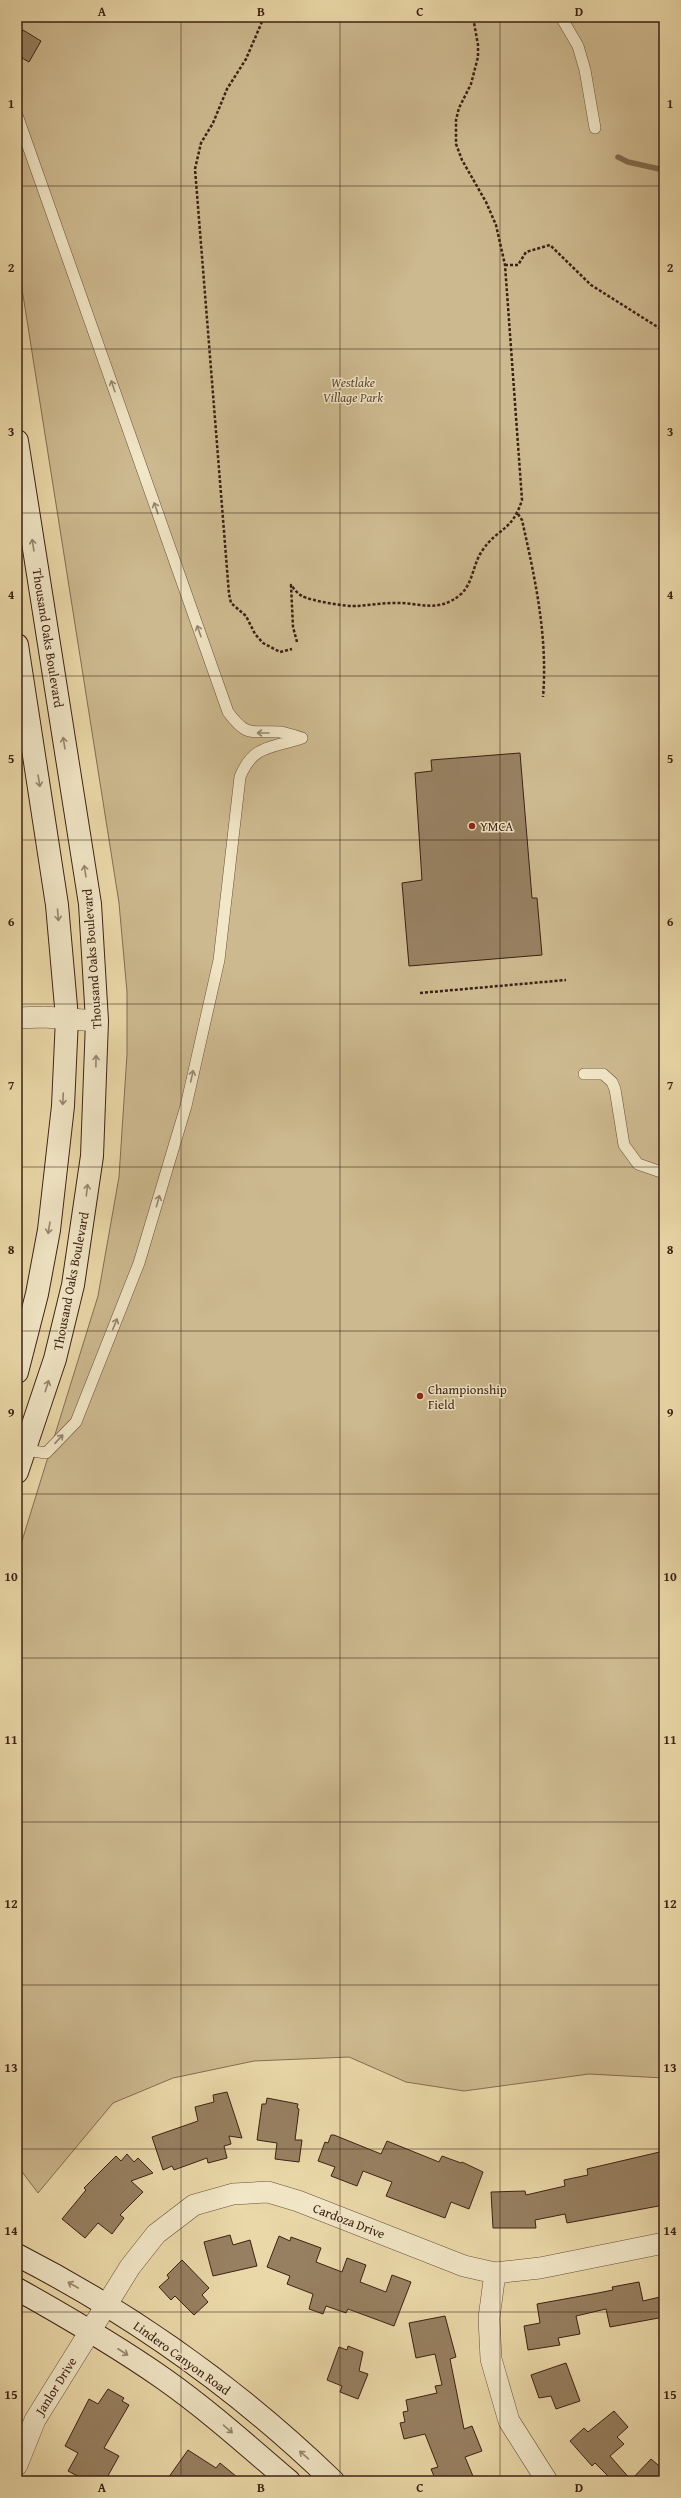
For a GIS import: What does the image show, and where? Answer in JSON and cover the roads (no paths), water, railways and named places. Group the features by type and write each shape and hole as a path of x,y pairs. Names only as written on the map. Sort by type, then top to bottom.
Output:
{"main road":[{"name":"Thousand Oaks Boulevard","path":"17,441 90,904 97,1022 92,1156 84,1222 73,1285 55,1360 22,1448 17,1472"},
{"path":"17,646 57,905 68,1018 63,1106 49,1230 37,1294 17,1372"},
{"name":"Lindero Canyon Road","path":"17,2255 106,2305 193,2364 246,2404 333,2481"},
{"path":"17,2289 90,2331 165,2380 221,2423 289,2481"}],"street":[{"path":"17,1018 68,1018 97,1022"},
{"name":"Cardoza Drive","path":"90,2331 130,2267 156,2234 194,2205 232,2194 268,2192 298,2201 464,2266 495,2273 540,2268 664,2243"},
{"path":"495,2273 489,2318 491,2359 509,2421 546,2481"},
{"name":"Janlor Drive","path":"17,2465 35,2420 90,2331"}],"lane":[{"path":"561,17 578,46 586,70 594,128"},
{"path":"17,114 228,712 236,723 245,730 259,733 280,732 302,738 261,750 251,756 242,770 218,960 186,1106 139,1263 76,1422 46,1453 22,1448"},
{"path":"584,1074 603,1074 612,1082 615,1089 624,1145 638,1164 664,1173"}],"waterway":[{"path":"618,157 628,162 664,170"}],"place":[{"name":"YMCA","path":"472,826"},
{"name":"Championship Field","path":"420,1396"}],"park label":[{"name":"Westlake Village Park","path":"353,390"}]}
